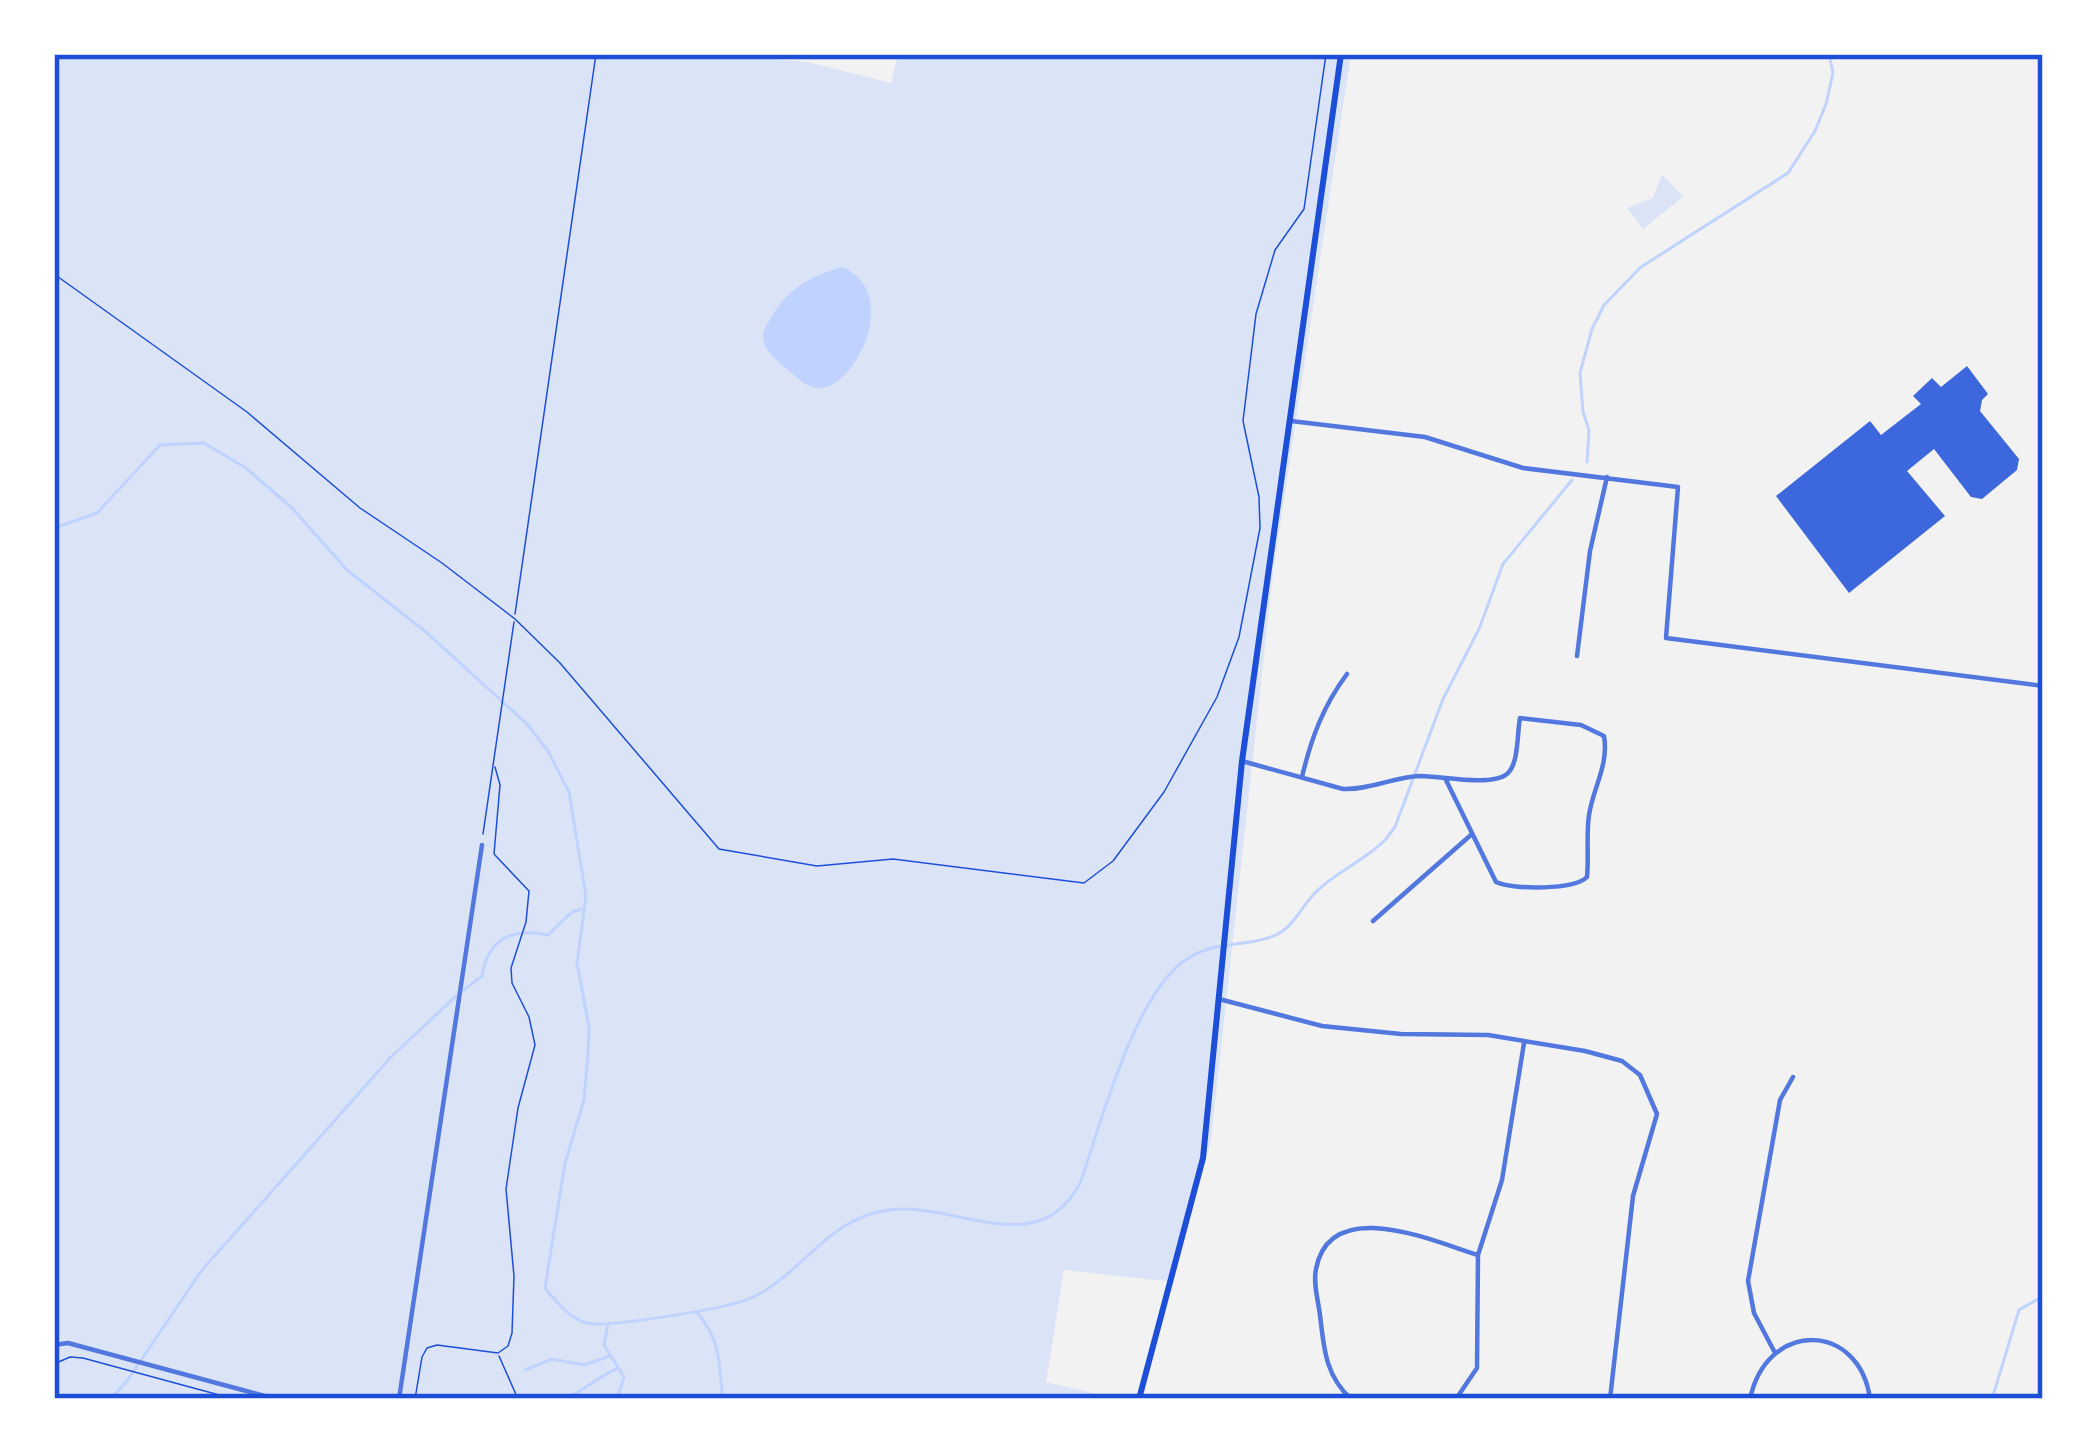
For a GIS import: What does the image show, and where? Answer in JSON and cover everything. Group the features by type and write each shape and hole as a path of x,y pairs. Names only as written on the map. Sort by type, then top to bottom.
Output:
{"main road":[{"path":"1139,1399 1203,1158 1242,761 1342,54"}],"street":[{"path":"1291,421 1410,434 1523,468 1678,487 1666,638 2043,686"},
{"path":"1577,656 1590,551 1607,477"},
{"path":"1302,778 1311,740 1330,697 1347,674"},
{"path":"1242,761 1343,789 1417,776 1484,780 1507,774 1512,766 1520,718 1581,725 1604,736 1603,771 1589,816 1588,872 1582,884 1504,886 1490,874 1445,778"},
{"path":"1373,921 1472,834"},
{"path":"399,1399 482,845"},
{"path":"1219,999 1322,1026 1401,1034 1488,1035 1585,1051 1622,1061 1640,1076 1654,1102 1655,1124 1633,1196 1610,1399"},
{"path":"1456,1399 1477,1368 1478,1255 1502,1180 1524,1043"},
{"path":"1774,1351 1754,1313 1748,1281 1780,1100 1793,1077"},
{"path":"1352,1399 1326,1362 1315,1271 1327,1246 1348,1230 1383,1227 1478,1255"},
{"path":"1750,1399 1756,1375 1774,1351 1802,1341 1836,1346 1859,1365 1870,1399"},
{"path":"54,1345 68,1343 276,1399"}],"path":[{"path":"482,845 596,54"},
{"path":"54,274 247,412 360,508 515,619 560,663 719,849 817,866 883,858 1084,883 1113,861 1173,777 1217,697 1244,620 1260,528 1259,496 1244,421 1256,314 1275,250 1306,203 1327,54"},
{"path":"415,1399 427,1348 437,1345 498,1353 508,1346 513,1324 507,1178 518,1108 535,1045 511,968 526,922 529,891 494,854 500,779 493,764"},
{"path":"498,1353 518,1399"},
{"path":"54,1364 70,1357 83,1358 234,1399"}],"shaded area":[{"path":"54,54 722,54 807,62 891,83 898,54 1351,54 1273,573 1211,1140 1173,1282 1064,1270 1046,1382 1118,1399 54,1399"},
{"path":"1662,174 1683,197 1643,229 1627,208 1653,198"}],"water":[{"path":"842,267 860,279 869,297 867,338 846,374 817,388 801,381 775,358 763,334 791,293 808,280"}],"building":[{"path":"1967,366 1988,394 1980,411 2019,459 2017,470 1982,499 1971,497 1934,449 1907,471 1945,516 1849,593 1776,496 1870,421 1881,435 1921,404 1913,396 1932,378 1941,387"}],"waterway":[{"path":"1587,462 1589,430 1580,373 1604,305 1641,267 1788,173 1826,104 1833,73 1829,54"},
{"path":"54,528 97,513 160,445 204,443 246,468 292,508 347,570 426,632 527,724 548,751 569,792 586,896 577,963 589,1027 584,1100 565,1163 545,1288 575,1318 599,1324 669,1316 751,1298 831,1236 867,1215 915,1210 1020,1224 1043,1219 1064,1206 1081,1181 1133,1034 1163,982 1180,964 1204,950 1282,932 1321,887 1378,847 1395,827 1443,699 1479,629 1503,564 1572,480"},
{"path":"464,990 482,976 490,953 504,939 523,933 548,935 572,912 582,909"},
{"path":"111,1399 202,1270 391,1057 456,996"},
{"path":"1992,1399 2019,1310 2043,1296"},
{"path":"697,1312 715,1343 723,1399"},
{"path":"608,1324 604,1345 624,1377 617,1399"},
{"path":"525,1370 552,1359 584,1365 610,1356"},
{"path":"564,1399 618,1368"}]}
